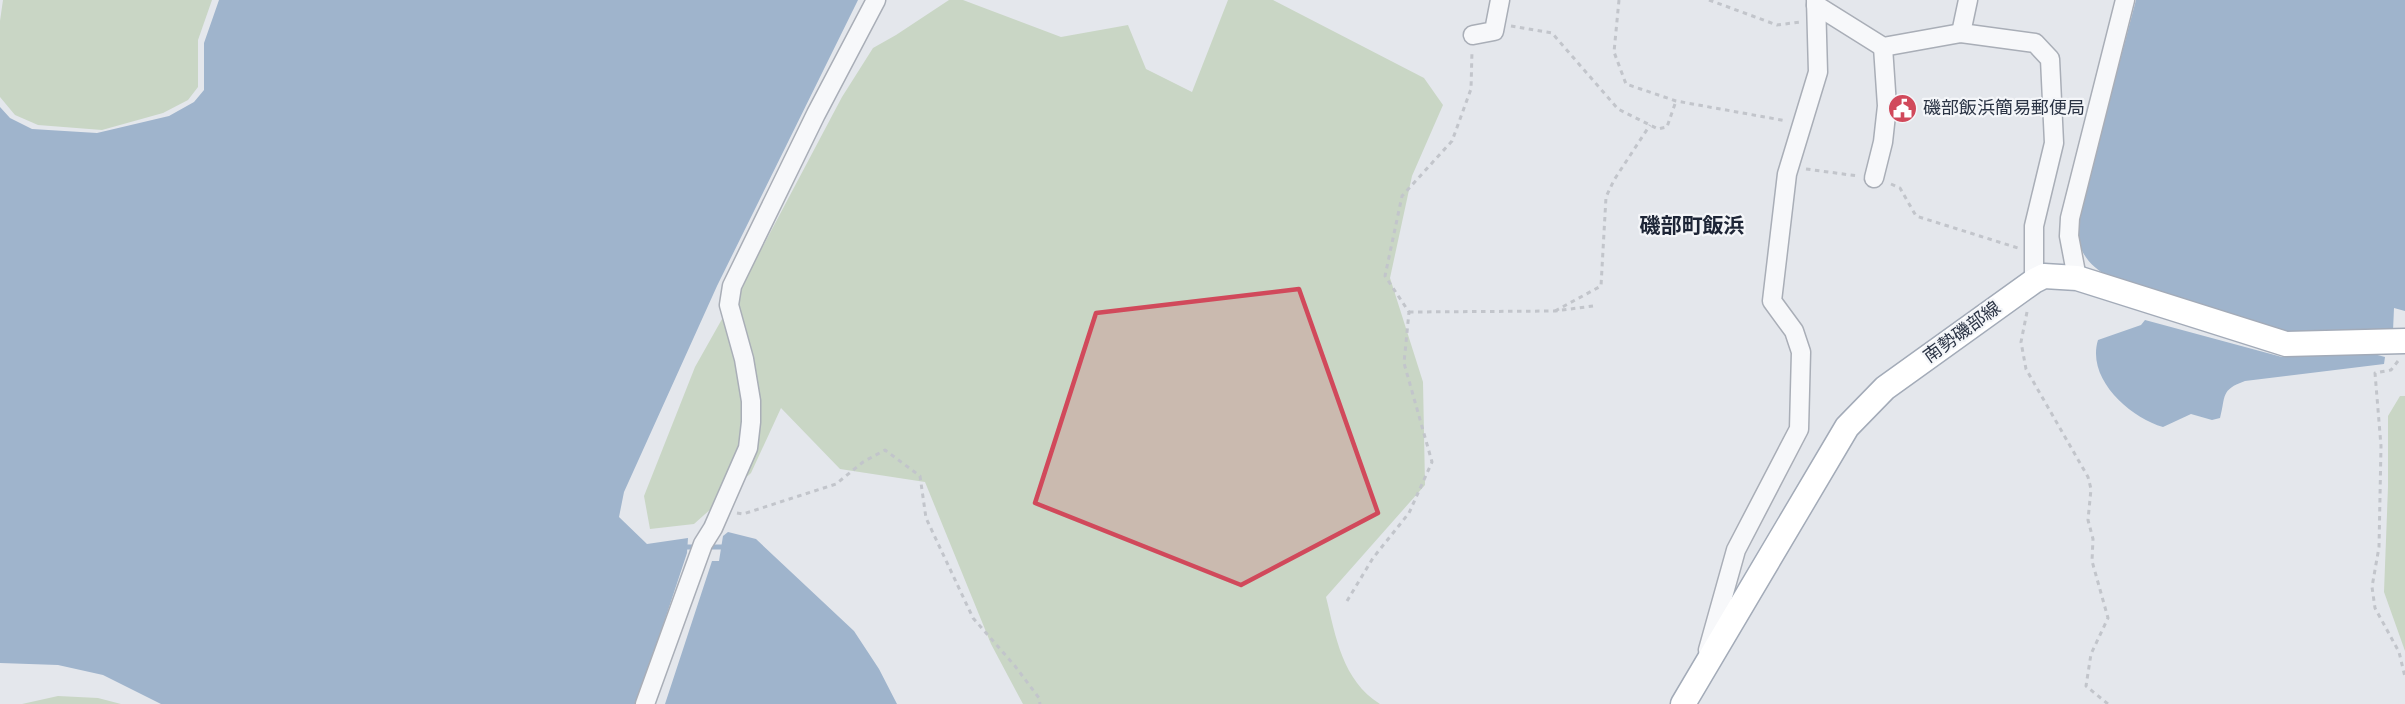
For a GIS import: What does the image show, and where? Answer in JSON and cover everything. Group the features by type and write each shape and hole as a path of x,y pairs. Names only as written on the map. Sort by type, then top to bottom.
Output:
{"main road":[{"name":"南勢磯部線","path":"1683,704 1847,427 1885,388 2034,281 2044,276 2077,278 2286,344 2402,341"}],"street":[{"path":"645,704 703,544 721,510 748,448 752,422 751,401 744,359 729,305 732,286 816,114 876,0"},
{"path":"1473,35 1494,31 1500,0"},
{"path":"1961,33 1968,0"},
{"path":"2077,278 2069,236 2070,218 2125,0"},
{"path":"1816,8 1883,48 1961,33 2035,43 2050,59 2054,143 2034,226 2034,281"},
{"path":"1703,669 1736,550 1799,429 1801,352 1794,331 1772,301 1790,165 1818,72 1816,8"},
{"path":"1874,178 1883,142 1887,106 1883,48"}],"path":[{"path":"1619,0 1614,52 1626,84 1676,101 1801,123"},
{"path":"1709,0 1777,25 1816,8"},
{"path":"1494,31 1510,26 1552,33 1618,109 1658,129 1667,127 1676,101"},
{"path":"1347,601 1373,558 1409,513 1432,462 1404,363 1409,312 1385,276 1402,196 1452,141 1471,89 1473,35"},
{"path":"1554,311 1601,286 1605,197 1650,125"},
{"path":"1790,165 1830,174 1882,179 1900,188 1916,216 2034,253"},
{"path":"1409,312 1554,311 1593,306"},
{"path":"2027,311 2021,342 2026,369 2088,477 2091,489 2088,520 2093,538 2092,561 2108,618 2091,654 2086,686 2108,704"},
{"path":"2402,341 2398,360 2391,370 2375,373 2380,446 2379,547 2372,587 2375,608 2399,652 2405,677"},
{"path":"721,510 743,514 836,484 863,462 885,450 920,476 926,518 973,618 1016,666 1039,698 1040,704"}],"highlighted area":[{"path":"1299,289 1378,513 1241,585 1035,503 1096,313"}],"green space":[{"path":"3,0 212,0 198,40 198,87 188,100 163,113 102,130 38,125 15,115 0,97 0,21"},
{"path":"949,0 963,0 1061,37 1128,25 1146,69 1192,92 1228,0 1273,0 1424,78 1443,105 1412,176 1390,278 1423,382 1425,485 1326,597 1337,642 1349,670 1367,694 1380,704 1023,704 991,644 925,482 840,469 781,408 751,473 694,524 650,529 644,496 695,367 762,248 842,97 873,48"},
{"path":"2400,396 2405,396 2405,651 2384,592 2388,416"},
{"path":"58,696 98,698 121,704 22,704"}],"water":[{"path":"219,0 858,0 717,286 624,492 619,517 647,544 688,538 687,553 637,704 161,704 103,675 58,665 0,663 0,107 10,118 32,129 97,133 169,116 194,102 204,90 204,43"},
{"path":"2136,0 2405,0 2405,311 2394,308 2393,331 2283,333 2112,279 2095,268 2089,261 2078,238 2078,218"},
{"path":"2145,320 2282,357 2370,353 2385,357 2384,364 2245,381 2231,387 2225,395 2220,418 2212,420 2191,414 2163,427 2137,415 2125,405 2105,382 2098,369 2096,355 2098,340 2141,325"},
{"path":"728,532 756,539 854,631 879,669 897,704 665,704 712,561 719,561 723,536"}],"waterway":[{"path":"687,547 722,547 728,551"}],"place":[{"name":"磯部飯浜簡易郵便局","path":"1902,108"}],"district":[{"name":"磯部町飯浜","path":"1692,226"}]}
